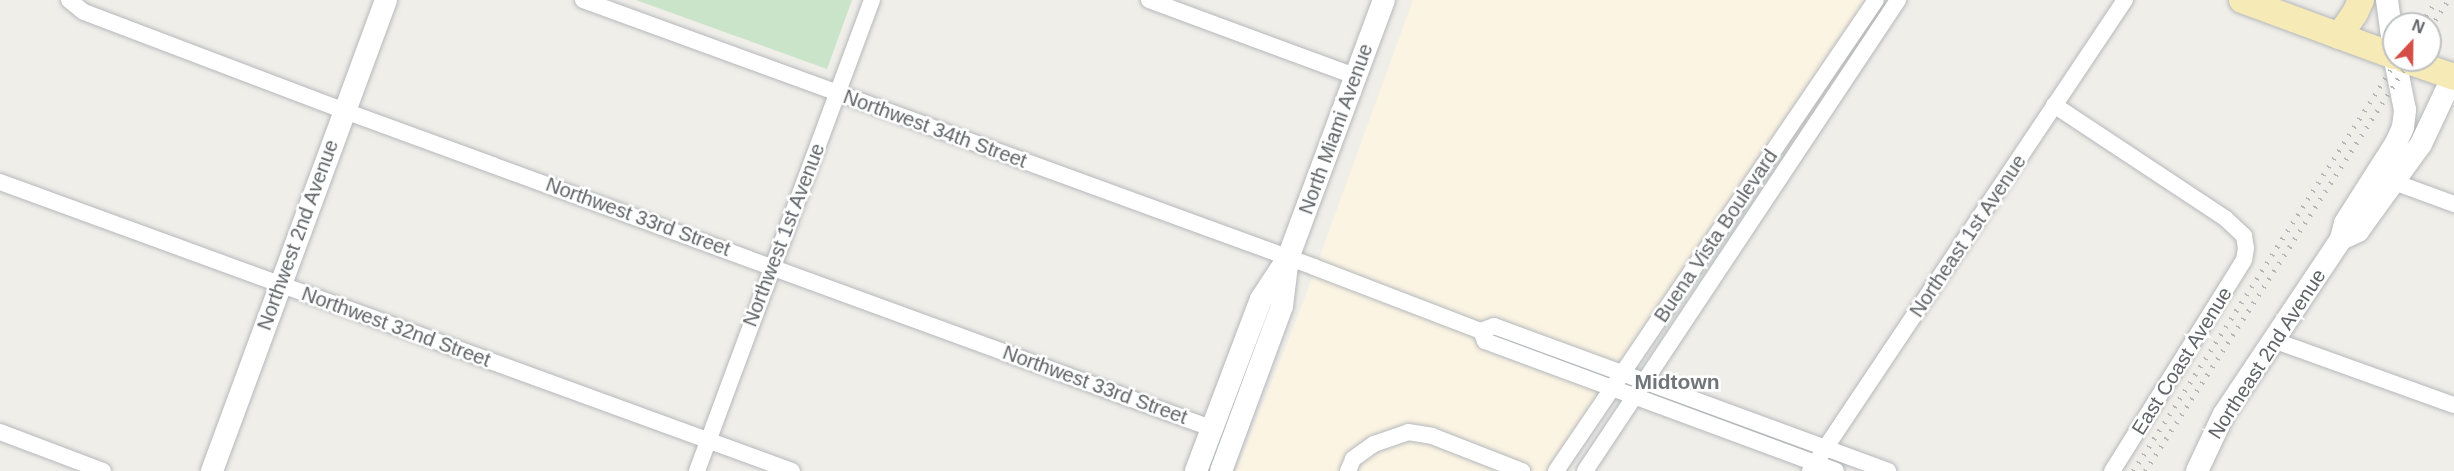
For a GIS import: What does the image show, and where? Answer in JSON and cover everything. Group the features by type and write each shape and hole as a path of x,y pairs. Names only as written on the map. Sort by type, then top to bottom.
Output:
{"main road":[{"name":"Northwest 2nd Avenue","path":"212,471 386,0"},
{"name":"North Miami Avenue","path":"1221,471 1282,306 1288,258 1384,0"},
{"path":"2242,0 2382,52"},
{"path":"2339,36 2361,0"},
{"name":"Northeast 2nd Avenue","path":"2197,471 2224,414 2341,239 2345,223 2396,144 2403,127 2405,110 2397,72"},
{"name":"Northeast 2nd Avenue","path":"2341,239 2358,231 2421,144 2454,76"},
{"name":"North Miami Avenue","path":"1196,471 1261,299 1288,258"},
{"path":"1209,471 1230,415 1232,373"}],"street":[{"name":"Northwest 33rd Street","path":"69,0 84,12 345,111 772,265 1211,428"},
{"name":"Northwest 34th Street","path":"583,0 1481,331"},
{"name":"Northwest 1st Avenue","path":"697,471 872,0"},
{"path":"1149,0 1355,76"},
{"name":"Buena Vista Boulevard","path":"1556,471 1876,0"},
{"name":"Buena Vista Boulevard","path":"1585,471 1898,0"},
{"name":"Northeast 1st Avenue","path":"1813,467 2125,0"},
{"name":"East Coast Avenue","path":"2055,105 2226,219 2244,236 2246,248 2244,260 2112,471"},
{"name":"Northwest 32nd Street","path":"0,182 792,471"},
{"path":"2394,182 2454,204"},
{"path":"1836,471 1813,467 1485,341 1481,331 1494,326 1888,471"},
{"path":"2273,340 2454,405"},
{"path":"0,432 103,471"},
{"path":"1348,471 1353,459 1374,444 1408,432 1432,436 1522,471"}],"shaded area":[{"path":"1413,0 1871,0 1596,403 1546,471 1236,471 1301,308"}],"green space":[{"path":"636,0 852,0 827,69"}],"railway":[{"path":"2428,12 2436,0"},
{"path":"2440,12 2448,0"},
{"path":"2133,471 2389,72"},
{"path":"2145,471 2402,72"}],"district":[{"name":"Midtown","path":"1677,382"}]}
